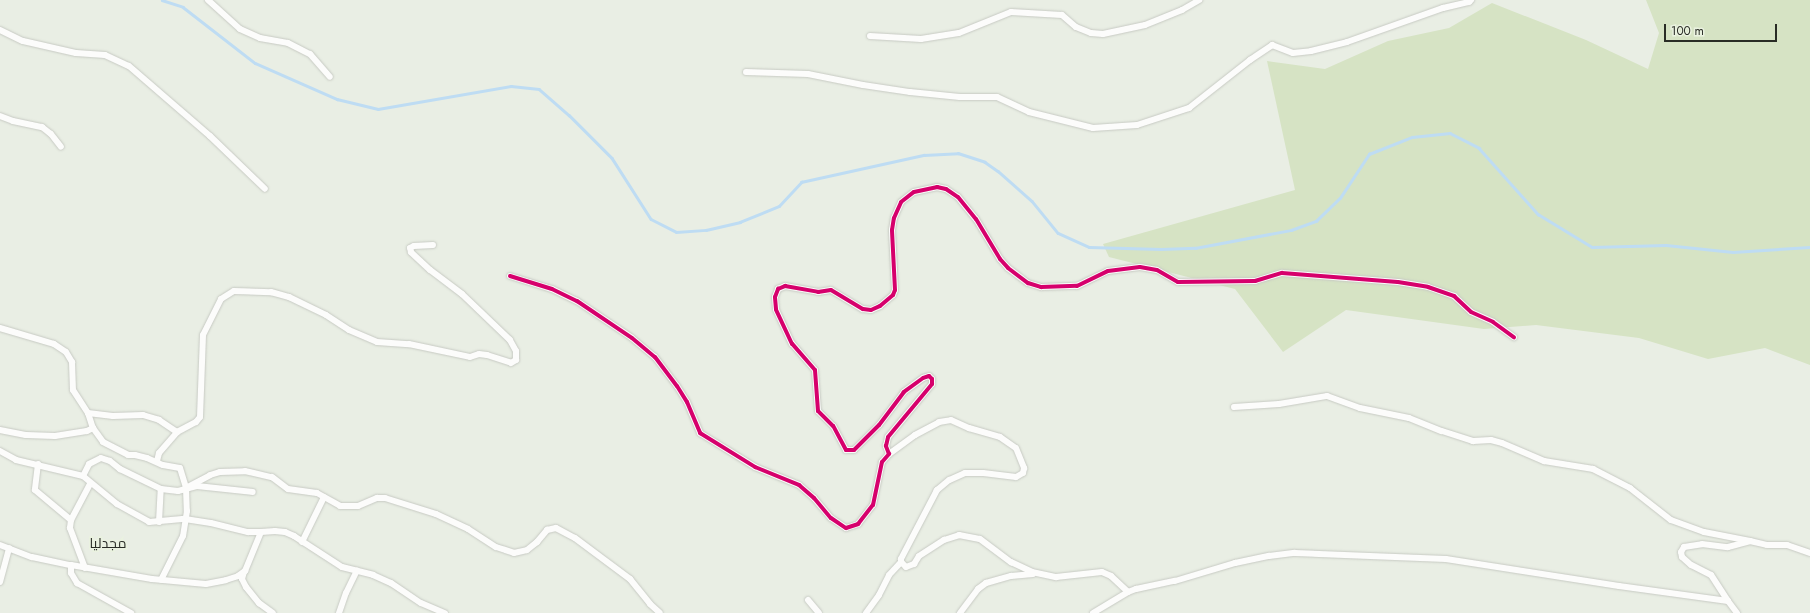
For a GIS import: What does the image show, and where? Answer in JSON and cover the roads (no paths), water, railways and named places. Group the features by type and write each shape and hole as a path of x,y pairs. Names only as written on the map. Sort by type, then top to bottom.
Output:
{"street":[{"path":"208,0 240,29 260,38 288,43 310,54 330,77"},
{"path":"870,36 921,39 959,33 1011,12 1062,15 1076,27 1091,33 1118,32 1145,25 1182,10 1199,0"},
{"path":"746,72 808,74 863,85 910,92 960,97 997,97 1029,112 1093,128 1137,125 1189,108 1250,60 1272,45 1293,53 1312,50 1347,42 1443,8 1469,2 1471,0"},
{"path":"0,30 23,41 76,53 105,55 129,66 210,136 265,189"},
{"path":"0,116 13,121 42,127 51,134 61,147"},
{"path":"889,454 886,446 888,436 932,384 932,379 928,376 923,378 904,392 879,425 854,450 846,450 833,426 818,411 815,370 792,344 776,309 775,297 778,289 785,286 818,292 831,290 863,310 872,310 880,306 893,295 895,290 892,230 901,202 914,192 938,187 946,189 958,196 967,206 1000,259 1008,268 1028,283 1041,287 1077,286 1108,271 1140,267 1158,270 1178,282 1256,281 1282,273 1398,282 1428,287 1454,296 1471,312 1493,322 1514,337"},
{"path":"157,461 159,453 177,432 196,422 200,417 203,335 221,299 234,291 271,292 289,297 326,315 349,330 377,342 409,344 470,357 487,354 511,363 516,360 516,351 505,335 462,294 430,270 411,252 410,248 414,246 433,245"},
{"path":"510,276 552,290 577,301 632,338 655,357 677,386 687,402 700,433 755,467 799,485 814,498 831,518 846,528 858,524 873,505 882,462 889,454 915,435 939,422 951,420 968,428 1000,437 1016,448 1024,468 1023,473 1016,478 984,473 965,473 949,480 938,490 901,562 889,575 879,595 866,613"},
{"path":"0,328 54,344 66,352 72,362 72,390 88,413 93,428 103,442 120,453 157,461 163,465 180,468 186,488 183,536 161,580"},
{"path":"1234,407 1279,404 1327,396 1360,408 1409,418 1473,441 1491,440 1544,462 1593,468 1630,488 1672,520 1704,532 1767,545 1787,545 1810,553"},
{"path":"88,413 113,416 143,415 160,420 177,432"},
{"path":"0,430 26,435 55,436 87,431 93,428"},
{"path":"0,451 16,460 38,464 83,476 90,484 135,516 149,522 185,519 211,523 248,532 285,532 342,567 373,575 391,583 421,603 445,613"},
{"path":"83,476 89,464 101,458 110,461 120,469 161,489 178,491 210,475 220,472 245,471 272,478 288,489 317,493 340,506 358,506 377,498 385,498 436,514 468,530 496,547 514,553 527,550 537,542 547,530 556,528 575,538 630,579 650,604 660,613"},
{"path":"38,464 35,490 71,520"},
{"path":"85,568 73,540 70,528 71,520 90,484"},
{"path":"186,488 197,486 253,492"},
{"path":"159,522 161,489"},
{"path":"302,542 324,497"},
{"path":"261,532 242,579 246,587 259,603 273,613"},
{"path":"901,562 906,567 910,566 914,564 919,556 944,540 959,535 980,539 1011,562 1041,574"},
{"path":"1737,613 1711,575 1685,560 1681,552 1684,547 1688,545 1728,547 1750,541"},
{"path":"0,545 32,557 85,568 161,580 206,584 226,580 238,576 244,572"},
{"path":"0,582 9,548"},
{"path":"1093,613 1128,592 1175,581 1235,563 1269,556 1295,553 1446,559 1619,586 1728,601"},
{"path":"71,565 71,573 76,583 131,613"},
{"path":"339,613 346,593 357,570"},
{"path":"960,613 978,589 986,583 1027,573 1056,577 1102,572 1111,576 1128,592"},
{"path":"808,600 819,613"}],"waterway":[{"path":"162,0 183,7 255,63 337,99 378,109 511,86 539,89 569,115 612,158 651,219 676,232 706,230 740,222 779,206 801,182 924,155 958,153 985,162 998,171 1032,201 1058,233 1089,247 1161,249 1195,248 1291,230 1316,221 1340,198 1369,154 1412,137 1450,133 1479,148 1538,214 1592,247 1666,245 1733,252 1810,247"}],"district":[{"name":"مجدليا","path":"108,543"}]}
